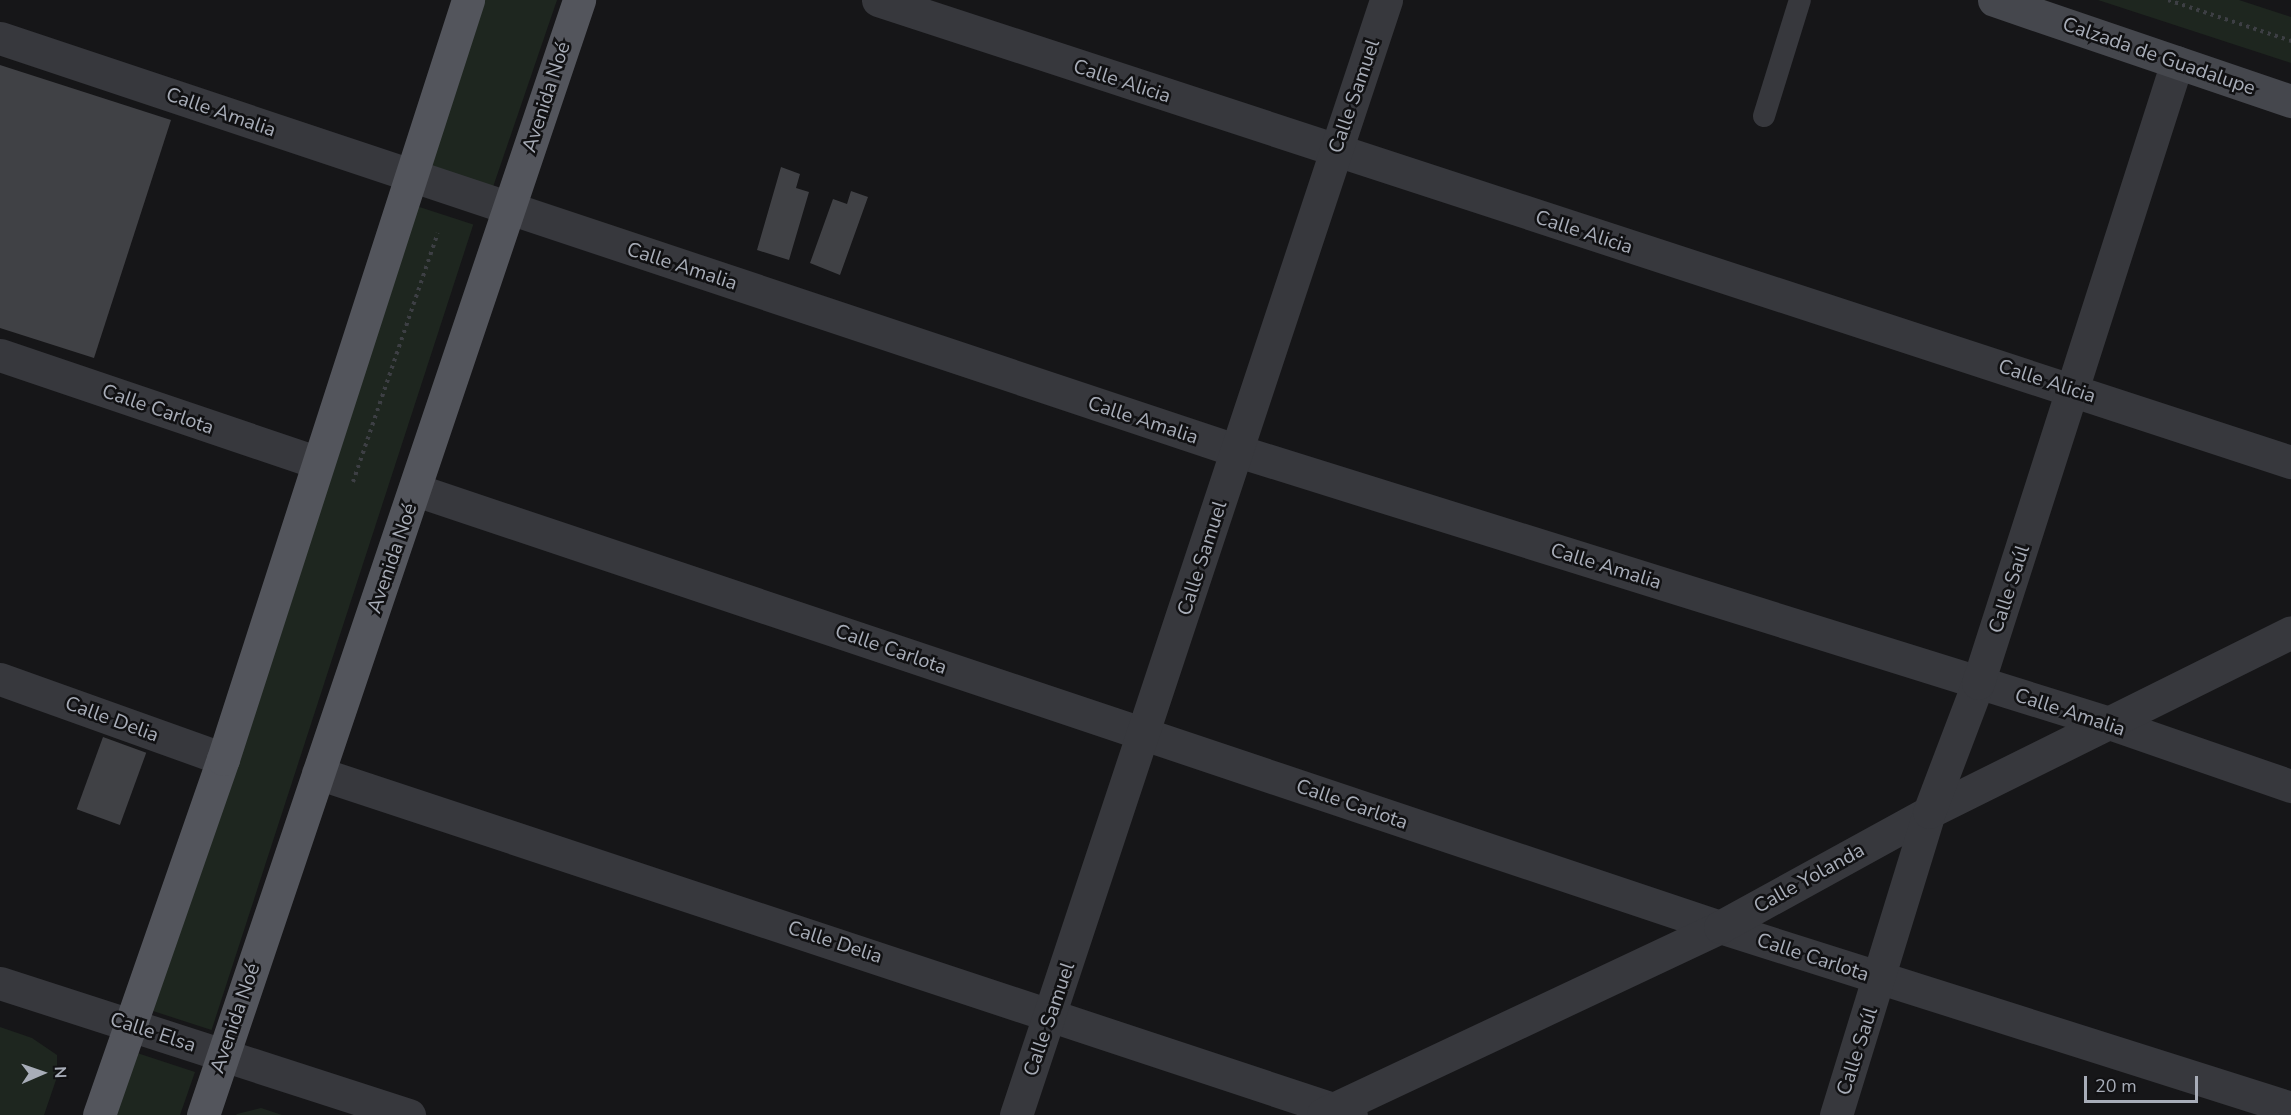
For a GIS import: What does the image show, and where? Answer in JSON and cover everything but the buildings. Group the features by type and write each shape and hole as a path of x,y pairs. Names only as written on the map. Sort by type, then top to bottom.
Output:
{"main road":[{"path":"99,1115 128,1025 223,759 316,462 468,0"},
{"name":"Avenida Noé","path":"203,1115 416,490 579,0"},
{"name":"Calzada de Guadalupe","path":"1994,0 2291,101"}],"street":[{"name":"Calle Alicia","path":"878,0 1335,152 2075,390 2291,462"},
{"name":"Calle Samuel","path":"1016,1115 1052,1013 1386,0"},
{"name":"Calle Amalia","path":"0,38 1238,451 2109,723 2291,786"},
{"name":"Calle Saúl","path":"1836,1115 1881,978 1929,812 1978,683 2075,390 2178,62"},
{"name":"Calle Carlota","path":"0,355 316,462"},
{"name":"Calle Carlota","path":"416,490 1720,927 2291,1108"},
{"name":"Calle Yolanda","path":"1335,1113 1720,927 1929,812 2291,632"},
{"name":"Calle Delia","path":"0,679 223,759"},
{"name":"Calle Delia","path":"318,773 1052,1013 1335,1113"},
{"name":"Calle Elsa","path":"0,983 409,1115"}],"lane":[{"path":"1764,116 1800,0"}],"path":[{"path":"2168,0 2291,41"}],"shaded area":[{"path":"468,0 557,0 493,187 414,160"},
{"path":"2098,0 2239,0 2291,17 2291,63"},
{"path":"401,201 473,224 212,1030 139,1007"},
{"path":"0,1027 32,1038 57,1055 57,1077 44,1115 0,1115"},
{"path":"125,1049 195,1072 180,1115 103,1115"},
{"path":"261,1108 282,1115 236,1115 237,1114"}]}
